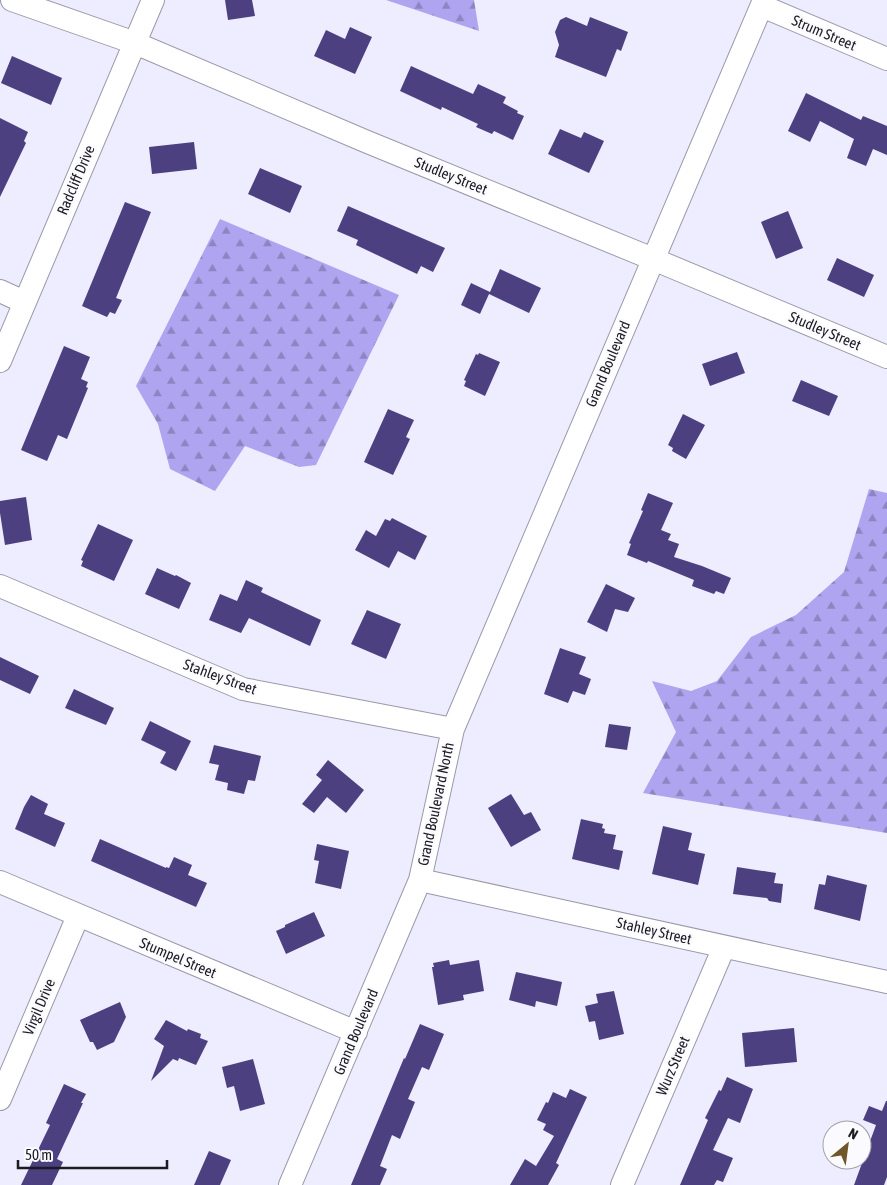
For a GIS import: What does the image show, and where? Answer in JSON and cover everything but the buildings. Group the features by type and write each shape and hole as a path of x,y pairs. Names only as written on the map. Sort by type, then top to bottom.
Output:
{"street":[{"name":"Studley Street","path":"12,0 135,43 365,142 654,259 887,357"},
{"name":"Radcliff Drive","path":"0,360 153,0"},
{"name":"Strum Street","path":"763,3 887,59"},
{"name":"Grand Boulevard","path":"453,729 763,3"},
{"path":"0,292 24,302"},
{"name":"Stahley Street","path":"0,586 244,689 453,729"},
{"name":"Grand Boulevard North","path":"420,880 453,729"},
{"name":"Grand Boulevard","path":"290,1185 420,880"},
{"name":"Stahley Street","path":"420,880 887,982"},
{"name":"Stumpel Street","path":"0,882 356,1032"},
{"name":"Virgil Drive","path":"0,1099 78,916"},
{"name":"Wurz Street","path":"622,1185 724,947"}],"green space":[{"path":"386,0 474,0 479,31"},
{"path":"220,219 399,295 316,465 299,467 245,446 215,491 170,469 158,424 136,386"},
{"path":"869,489 887,493 887,833 643,793 676,732 652,681 691,691 717,681 751,637 796,615 844,572"}]}
